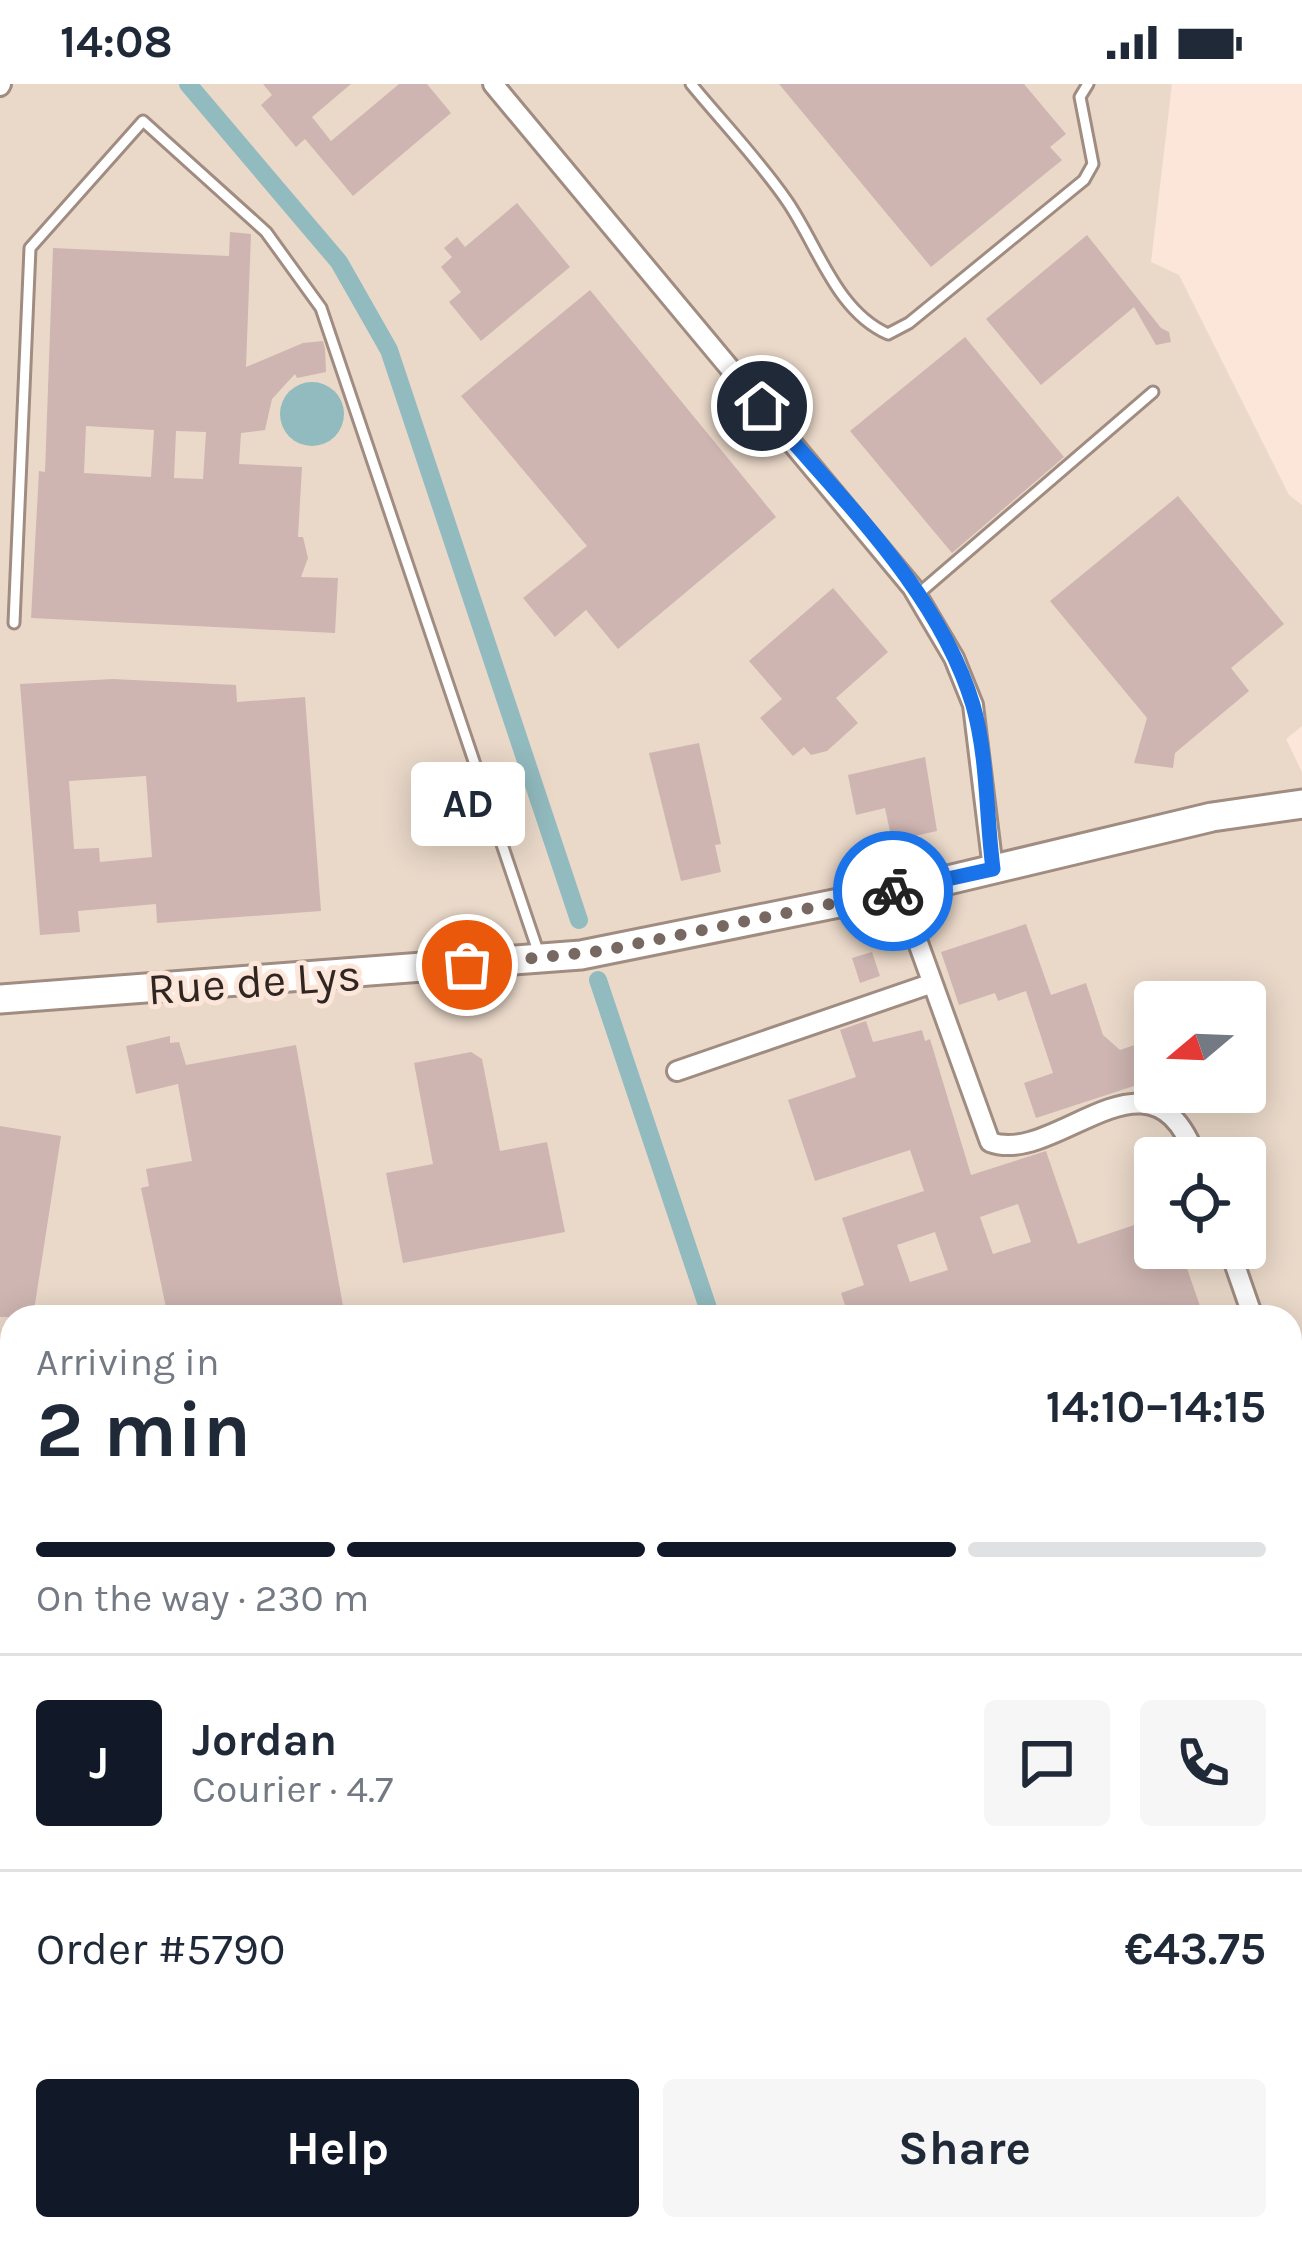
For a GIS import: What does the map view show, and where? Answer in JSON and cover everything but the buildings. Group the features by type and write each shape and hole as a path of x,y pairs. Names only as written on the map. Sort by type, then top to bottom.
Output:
{"street":[{"path":"493,84 917,595 954,658 973,705 993,869"},
{"name":"Rue de Lys","path":"1212,817 1302,784"},
{"name":"Rue de Lys","path":"0,999 540,960 899,890 1212,817 1302,804"},
{"path":"899,890 991,1142 1012,1144 1126,1106 1150,1105 1178,1119 1186,1137"},
{"path":"677,1071 930,984"},
{"path":"1236,1269 1249,1305"}],"lane":[{"path":"691,84 787,201 840,290 867,324 888,334 909,323 1084,180 1093,164 1080,97 1088,84"},
{"path":"14,623 30,248 143,121 281,248 321,308 527,908 540,960"},
{"path":"917,595 1153,392"}],"shaded area":[{"path":"0,84 1172,84 1151,262 1179,275 1289,495 1302,505 1302,726 1286,739 1302,772 1302,1305 0,1305"}],"water":[{"path":"312,382 335,391 344,414 335,437 312,446 289,437 280,414 289,391"}],"waterway":[{"path":"188,84 339,262 389,350 579,920"},
{"path":"598,980 707,1305"}],"way so far":[{"path":"467,965 601,951 893,891"}],"place":[{"name":"AD","path":"467,965"}],"route":[{"path":"762,406 905,577 946,643 973,705 993,869 893,891"}]}
